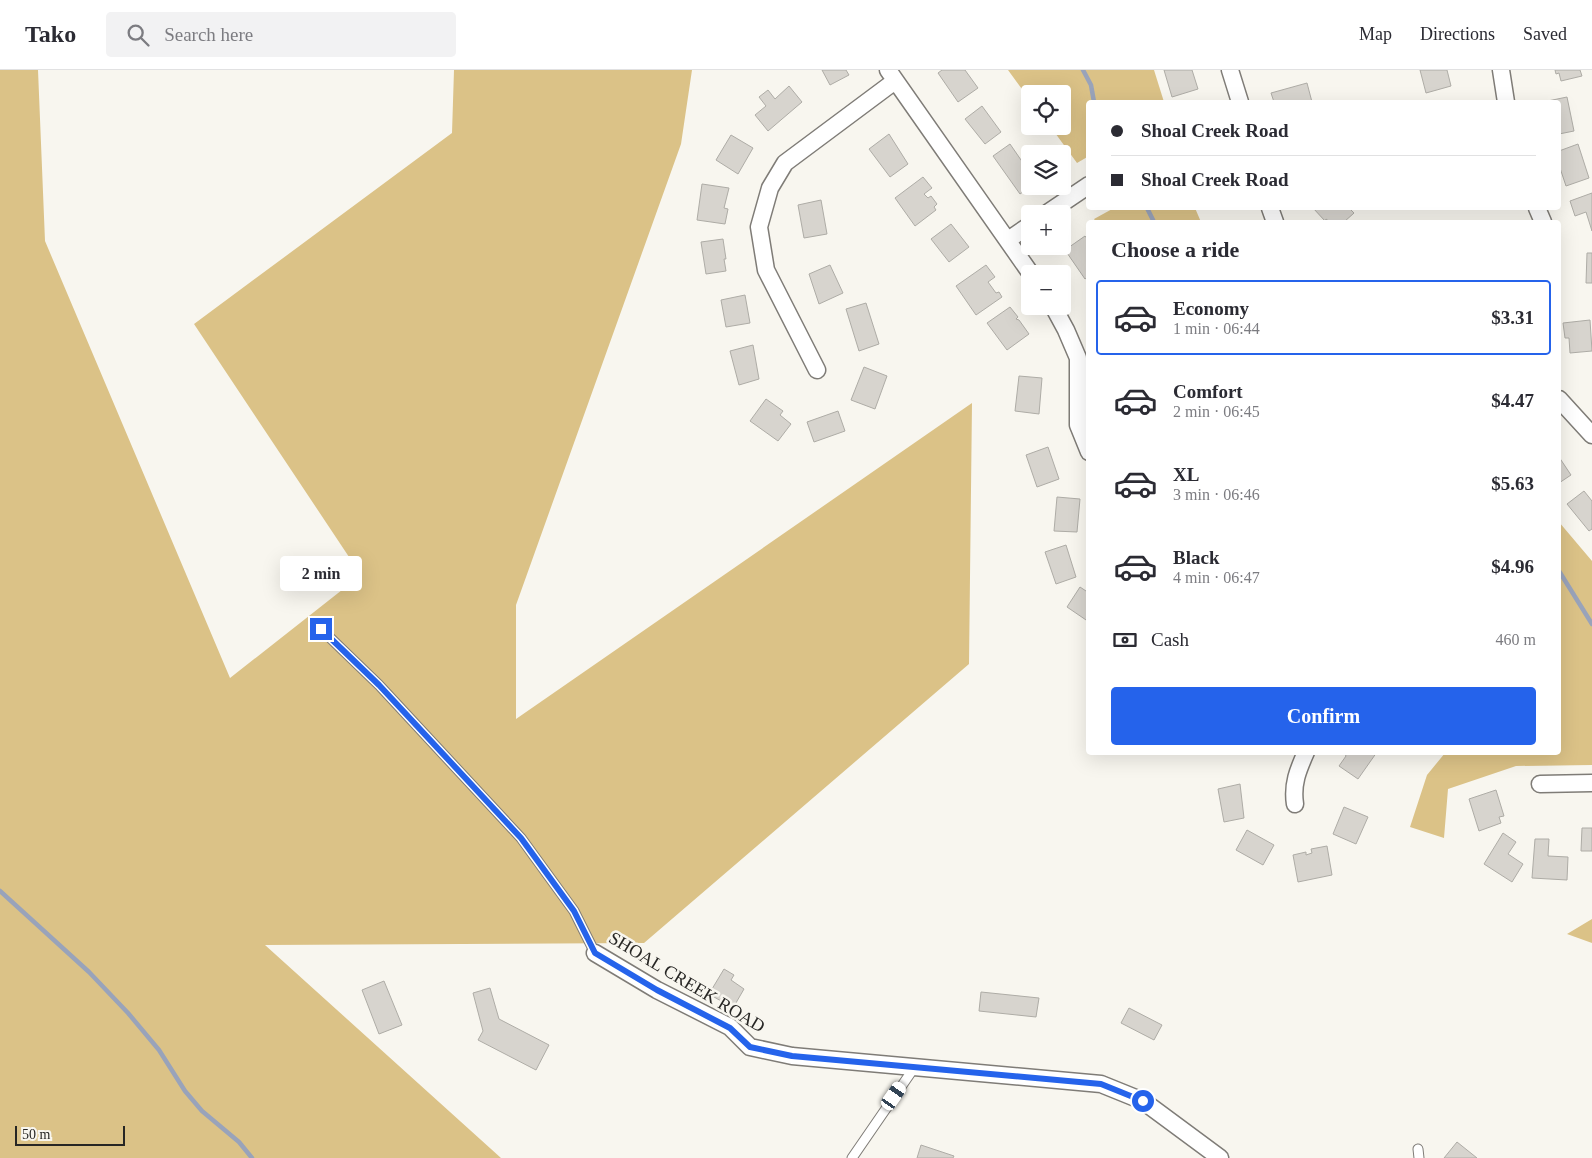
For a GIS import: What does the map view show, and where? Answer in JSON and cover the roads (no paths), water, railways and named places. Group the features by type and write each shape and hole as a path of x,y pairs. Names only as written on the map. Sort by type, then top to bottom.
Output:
{"street":[{"path":"1230,70 1239,100"},
{"path":"1501,70 1506,100"},
{"path":"817,370 766,270 759,227 770,188 785,163 892,75 1025,265"},
{"path":"1059,205 1086,187"},
{"path":"1008,240 1021,231"},
{"path":"1058,315 1078,358 1078,425 1086,445"},
{"path":"1561,401 1592,435"},
{"path":"1295,804 1293,792 1296,772 1304,755"},
{"path":"1540,784 1592,783"},
{"name":"SHOAL CREEK ROAD","path":"595,953 657,990 730,1028 750,1047 792,1056 1101,1084 1143,1101 1220,1158"}],"lane":[{"name":"SHOAL CREEK ROAD","path":"321,629 379,685 521,838 574,911 595,953"},
{"path":"852,1158 914,1068"}],"waterway":[{"path":"1083,70 1091,85 1094,100"},
{"path":"1148,210 1153,220"},
{"path":"1561,574 1592,624"},
{"path":"0,891 89,972 128,1013 159,1050 185,1091 202,1111 239,1142 252,1158"}]}
